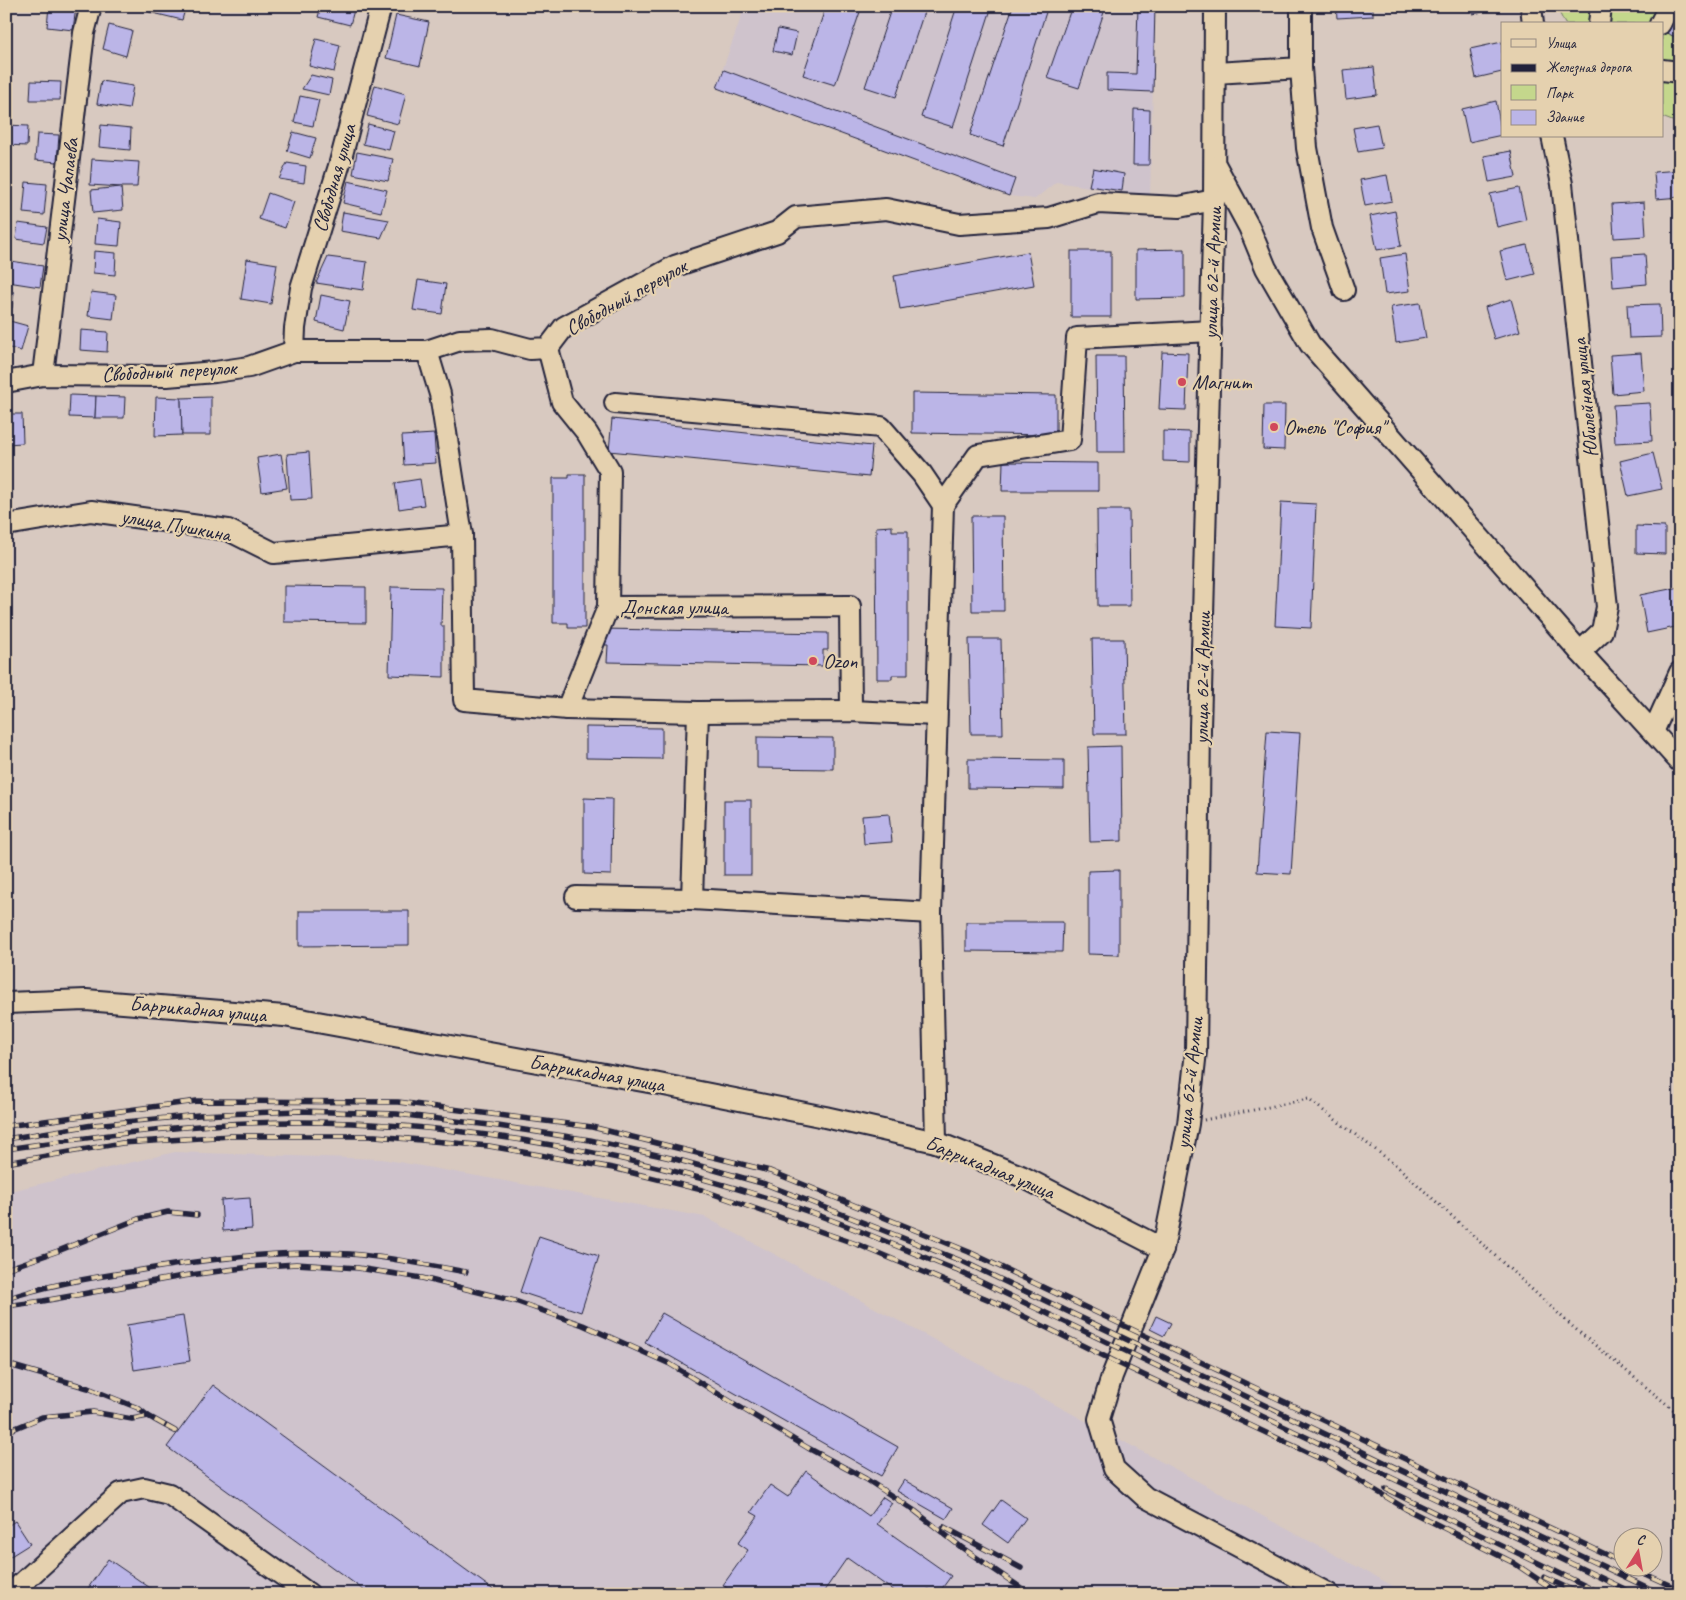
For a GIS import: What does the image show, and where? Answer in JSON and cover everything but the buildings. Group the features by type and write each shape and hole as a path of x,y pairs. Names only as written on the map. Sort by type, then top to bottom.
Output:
{"street":[{"name":"улица Чапаева","path":"43,376 84,33 91,6"},
{"name":"Свободная улица","path":"294,351 295,328 301,288 339,166 381,6"},
{"name":"улица 62-й Армии","path":"1216,6 1214,200 1200,728 1196,1051 1188,1124 1163,1249 1112,1376 1099,1419 1114,1470 1145,1497 1330,1594"},
{"path":"1301,6 1301,68 1307,148 1322,228 1344,290"},
{"path":"1530,6 1533,22"},
{"path":"1599,22 1601,6"},
{"path":"1661,22 1669,6"},
{"path":"1215,73 1301,68"},
{"path":"1664,70 1680,72"},
{"name":"Юбилейная улица","path":"1552,138 1562,184 1607,607 1602,631 1580,652"},
{"path":"1213,162 1249,227 1266,268 1310,344 1580,652 1680,762"},
{"name":"Свободный переулок","path":"6,382 43,376 167,376 215,372 249,367 294,351 427,351 468,339 492,339 530,349 548,348 564,327 675,266 777,232 796,217 886,209 960,224 1049,218 1098,202 1179,207 1214,200"},
{"path":"936,1142 932,913 943,505 978,455 1070,440 1076,338 1211,332"},
{"name":"Донская улица","path":"548,348 562,402 588,433 610,472 608,607 850,606 851,711"},
{"path":"427,351 440,394 462,534 464,700 567,709 698,712 851,711 936,715"},
{"path":"615,403 881,427 922,474 943,505"},
{"name":"улица Пушкина","path":"6,526 91,511 228,530 274,553 462,534"},
{"path":"567,709 608,607"},
{"path":"1653,732 1680,672"},
{"path":"692,898 698,712"},
{"path":"576,898 692,898 932,913"},
{"name":"Баррикадная улица","path":"6,1003 86,1000 284,1016 654,1083 825,1117 936,1142 1021,1176 1163,1249"},
{"path":"10,1594 121,1493 144,1488 169,1494 309,1594"}],"path":[{"path":"1188,1124 1308,1099 1396,1165 1573,1328 1680,1415"}],"shaded area":[{"path":"745,6 1155,6 1150,196 1056,182 1035,199 1009,196 716,88"},
{"path":"175,1152 382,1159 705,1217 1408,1594 6,1594 6,1192"}],"green space":[{"path":"1556,6 1680,6 1680,124 1664,118 1664,22 1564,22"}],"railway":[{"path":"6,1126 197,1101 398,1102 592,1127 770,1171 969,1252 1614,1558"},
{"path":"6,1139 93,1125 199,1115 299,1111 397,1114 498,1126 590,1140 675,1159 765,1184 964,1262 1661,1594"},
{"path":"6,1149 115,1134 225,1124 357,1123 474,1133 533,1142 591,1152 705,1180 811,1212 958,1271 1635,1594"},
{"path":"6,1163 122,1143 231,1136 375,1136 489,1146 613,1168 702,1190 859,1245 999,1304 1118,1363 1332,1464 1406,1509 1514,1563 1560,1594"},
{"path":"6,1269 58,1251 138,1219 168,1212 197,1215"},
{"path":"6,1299 54,1286 103,1276 189,1263 269,1254 350,1254 394,1259 466,1272"},
{"path":"6,1306 183,1276 250,1267 296,1264 358,1268 422,1278 515,1301 583,1325 670,1364 808,1448 866,1479 915,1511 961,1547 1030,1594"},
{"path":"6,1364 88,1388 138,1408 148,1416"},
{"path":"6,1432 42,1417 93,1412 132,1419 148,1416 175,1431 155,1420"},
{"path":"1386,1489 1602,1594"},
{"path":"944,1527 1021,1568"},
{"path":"1544,1577 1580,1594"},
{"path":"1654,1578 1680,1590"}],"place":[{"name":"Магнит","path":"1182,382"},
{"name":"Отель \"София\"","path":"1274,427"},
{"name":"Ozon","path":"813,661"}]}
